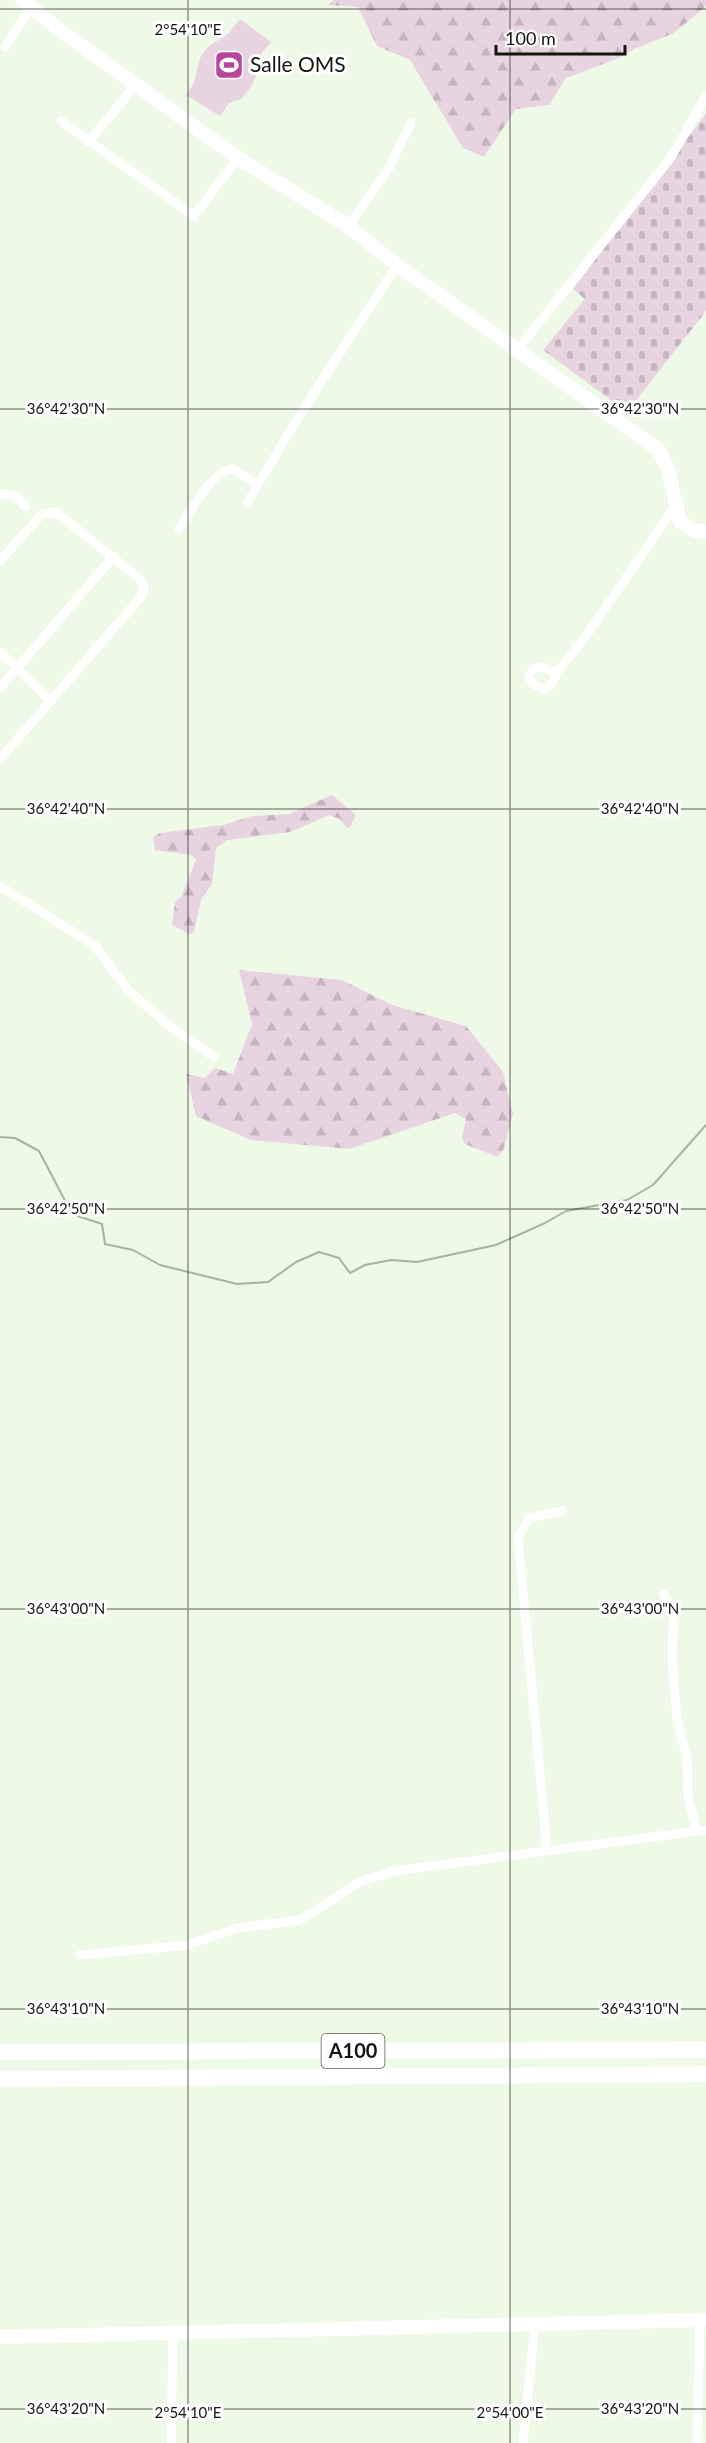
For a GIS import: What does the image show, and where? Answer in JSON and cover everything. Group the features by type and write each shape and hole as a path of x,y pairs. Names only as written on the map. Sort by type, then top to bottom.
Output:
{"highway":[{"name":"A100","path":"0,2050 33,2052 706,2050"},
{"name":"A100","path":"0,2079 706,2074"}],"street":[{"path":"4,47 26,4 238,158 348,226 397,264 659,450 668,470 680,521 693,530 706,532"},
{"path":"88,142 136,85"},
{"path":"518,349 670,159 706,96"},
{"path":"61,121 194,216 238,158"},
{"path":"348,226 388,171 411,123"},
{"path":"247,503 296,421 375,302 397,264"},
{"path":"179,530 199,498 219,474 232,469 258,483"},
{"path":"0,494 16,496 26,507"},
{"path":"556,673 584,639 676,505"},
{"path":"0,561 41,515 52,512 63,516 141,580 144,587 143,594 0,759"},
{"path":"0,688 113,557"},
{"path":"0,652 51,701"},
{"path":"0,886 94,945 129,990 167,1024 214,1057"},
{"path":"547,1850 518,1537 529,1518 563,1511"},
{"path":"80,1955 188,1945 237,1928 300,1920 360,1882 394,1871 702,1830 688,1797 687,1758 676,1707 672,1656 674,1615 664,1594"},
{"path":"0,2337 703,2320 697,2443"},
{"path":"523,2443 536,2323"},
{"path":"171,2443 173,2334"}],"green space":[{"path":"333,0 706,0 706,6 674,33 636,48 619,58 566,78 549,105 516,109 484,157 463,148 410,60 377,46 358,7 328,5"},
{"name":"Salle OMS","path":"240,19 271,42 262,53 258,72 251,87 241,99 229,103 220,116 186,95 194,83 200,58 208,47 229,33"},
{"path":"706,114 706,311 627,412 543,350 585,299 573,289"},
{"path":"332,795 356,815 350,827 347,828 340,819 329,815 290,832 227,840 216,848 212,884 201,900 194,932 190,934 172,925 175,902 181,897 196,860 192,855 155,850 153,837 160,833 223,825 252,816 289,814"},
{"path":"239,970 342,980 392,1005 466,1026 503,1072 513,1114 503,1151 497,1157 465,1144 462,1138 466,1119 455,1113 349,1149 251,1140 196,1116 186,1074 205,1078 215,1068 233,1074 252,1024"}],"waterway":[{"path":"0,1137 15,1138 39,1151 72,1214 102,1224 105,1244 133,1250 160,1265 237,1284 268,1282 296,1262 319,1252 339,1258 350,1273 365,1265 391,1260 417,1262 496,1245 566,1211 627,1200 653,1185 706,1125"}],"place":[{"name":"Salle OMS","path":"229,65"}]}
